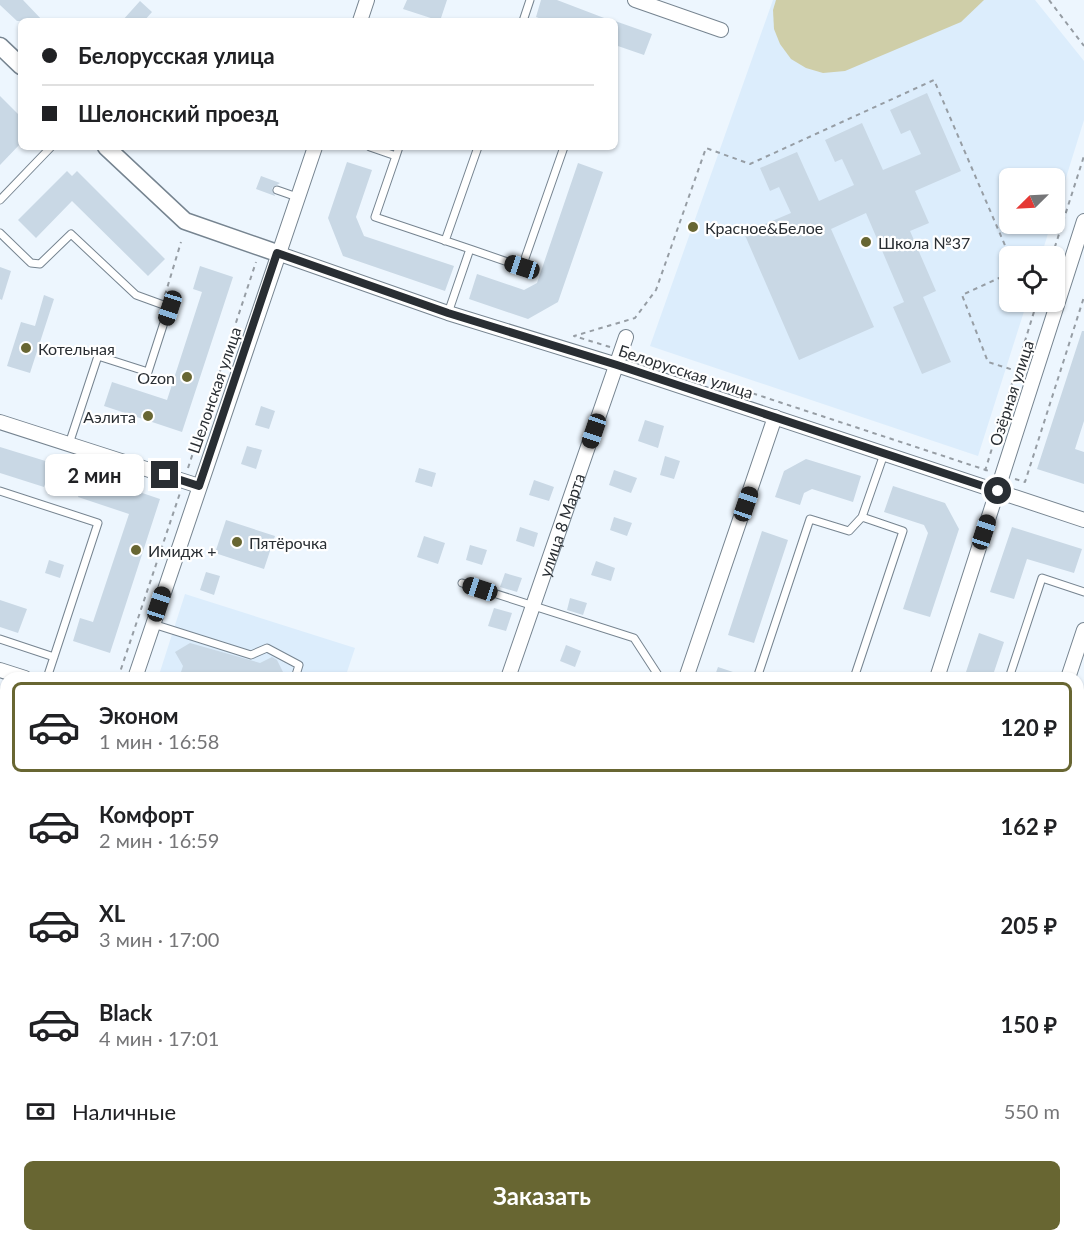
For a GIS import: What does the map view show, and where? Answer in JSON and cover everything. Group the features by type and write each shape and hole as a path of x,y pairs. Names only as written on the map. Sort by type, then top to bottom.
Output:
{"street":[{"path":"361,18 367,0"},
{"path":"635,0 721,30"},
{"path":"0,46 18,63"},
{"path":"109,150 185,221 269,250"},
{"name":"Шелонская улица","path":"137,672 199,486 269,250 297,197 314,150"},
{"name":"Озёрная улица","path":"939,672 1084,221"},
{"name":"Белорусская улица","path":"269,250 448,313 617,365 1084,520"},
{"name":"улица 8 Марта","path":"510,672 626,337"},
{"path":"688,672 775,417"},
{"path":"0,422 199,486"},
{"path":"1070,672 1084,630"}],"lane":[{"path":"524,18 530,0"},
{"path":"0,200 48,150"},
{"path":"379,150 396,156"},
{"path":"398,150 375,217 522,267 563,150"},
{"path":"445,241 477,150"},
{"path":"277,190 297,197"},
{"path":"0,233 31,263 40,264 71,234 136,295 170,308 148,372 98,356 69,444"},
{"path":"448,313 470,249"},
{"path":"759,672 810,519 849,531 862,518 884,454"},
{"path":"0,491 98,523 49,672"},
{"path":"856,672 903,531 862,518"},
{"path":"1011,672 1042,578 1084,592"},
{"path":"462,583 634,638 656,672"},
{"path":"153,624 251,655 267,648 299,665 297,672"},
{"path":"0,639 54,657"}],"path":[{"path":"1049,0 1084,46"},
{"path":"1005,246 934,80 750,164 706,148 656,290 635,318 573,336 1025,482 1084,297"},
{"path":"1055,246 1084,156"},
{"path":"165,295 181,242"},
{"path":"120,672 184,481 269,250"},
{"path":"999,278 962,295 988,362 1034,376"}],"shaded area":[{"name":"Школа №37","path":"773,0 1035,0 1084,61 1084,120 1065,181 1065,168 999,168 999,234 1048,234 1044,246 999,246 999,312 1024,312 978,456 650,346"},
{"path":"185,594 355,648 347,672 160,672"}],"green space":[{"path":"776,0 984,0 961,22 845,71 823,73 806,68 791,59 780,44 774,29 773,10"}],"building":[{"path":"0,0 23,0 40,18 18,18 17,21 0,5"},
{"path":"407,0 447,0 441,18 431,18 403,9"},
{"path":"541,0 557,0 604,18 539,18 536,17"},
{"path":"140,1 152,12 147,18 125,18"},
{"path":"618,22 652,34 644,55 618,46"},
{"path":"927,93 961,171 915,191 929,223 910,231 936,291 923,297 951,362 922,374 893,307 904,302 866,213 831,229 874,327 799,360 744,233 791,213 779,187 770,191 760,168 797,152 819,201 854,185 842,159 835,162 825,140 862,123 883,170 921,154 910,130 901,134 890,110"},
{"path":"0,96 18,114 18,146 0,165"},
{"path":"347,162 372,170 356,217 364,236 454,266 445,291 343,256 328,218"},
{"path":"578,163 603,172 558,302 528,319 469,299 477,274 524,290 537,283"},
{"path":"67,171 72,176 77,171 165,259 148,276 72,201 36,238 18,220"},
{"path":"261,176 280,183 272,188 275,196 256,189"},
{"path":"200,266 233,277 182,432 104,406 112,382 167,400 202,292 193,289"},
{"path":"0,267 11,271 2,300 0,299"},
{"name":"Котельная","path":"44,295 54,299 30,373 7,366 21,322 35,326"},
{"path":"1082,331 1084,331 1084,421 1075,449 1084,452 1084,484 1037,469"},
{"path":"261,406 275,411 269,429 255,425"},
{"path":"645,420 664,426 658,448 638,441"},
{"path":"247,446 262,450 256,469 241,464"},
{"path":"0,447 52,463 44,487 0,473"},
{"path":"665,456 680,461 674,479 660,475"},
{"path":"806,459 861,476 853,502 812,489 804,493 800,505 775,497 784,471"},
{"path":"419,468 436,473 432,487 415,482"},
{"path":"614,470 637,478 631,493 609,485"},
{"path":"86,474 160,499 110,653 73,641 80,618 93,622 129,514 78,497"},
{"path":"534,480 554,487 549,501 529,495"},
{"path":"893,486 945,503 959,529 930,617 903,609 928,533 924,525 884,512"},
{"path":"614,517 632,523 627,536 610,530"},
{"path":"226,520 275,536 264,569 215,553"},
{"path":"520,527 538,533 534,547 516,541"},
{"path":"1012,527 1082,549 1074,573 1027,559 1014,599 990,592"},
{"path":"762,531 788,540 754,643 728,635"},
{"path":"424,536 445,543 438,564 417,557"},
{"path":"470,545 487,550 482,565 466,560"},
{"path":"49,560 64,565 60,578 45,573"},
{"path":"596,561 615,568 611,581 591,575"},
{"path":"206,572 220,576 214,595 200,590"},
{"path":"505,573 522,578 517,592 500,587"},
{"path":"570,598 587,603 583,615 567,610"},
{"path":"0,600 27,609 18,633 0,627"},
{"path":"494,608 512,613 506,631 488,626"},
{"path":"979,633 1004,642 994,672 966,672"},
{"path":"190,643 260,663 272,657 277,660 283,672 181,672 183,666 175,652"},
{"path":"566,645 581,651 575,667 560,661"},
{"path":"718,667 733,672 716,672"}],"place":[{"name":"Красное&Белое","path":"693,227"},
{"name":"Школа №37","path":"866,242"},
{"name":"Котельная","path":"26,348"},
{"name":"Ozon","path":"187,377"},
{"name":"Аэлита","path":"148,416"},
{"name":"Пятёрочка","path":"237,542"},
{"name":"Имидж +","path":"136,550"}],"route":[{"path":"165,475 199,486 277,253 448,313 617,365 998,491"}]}
